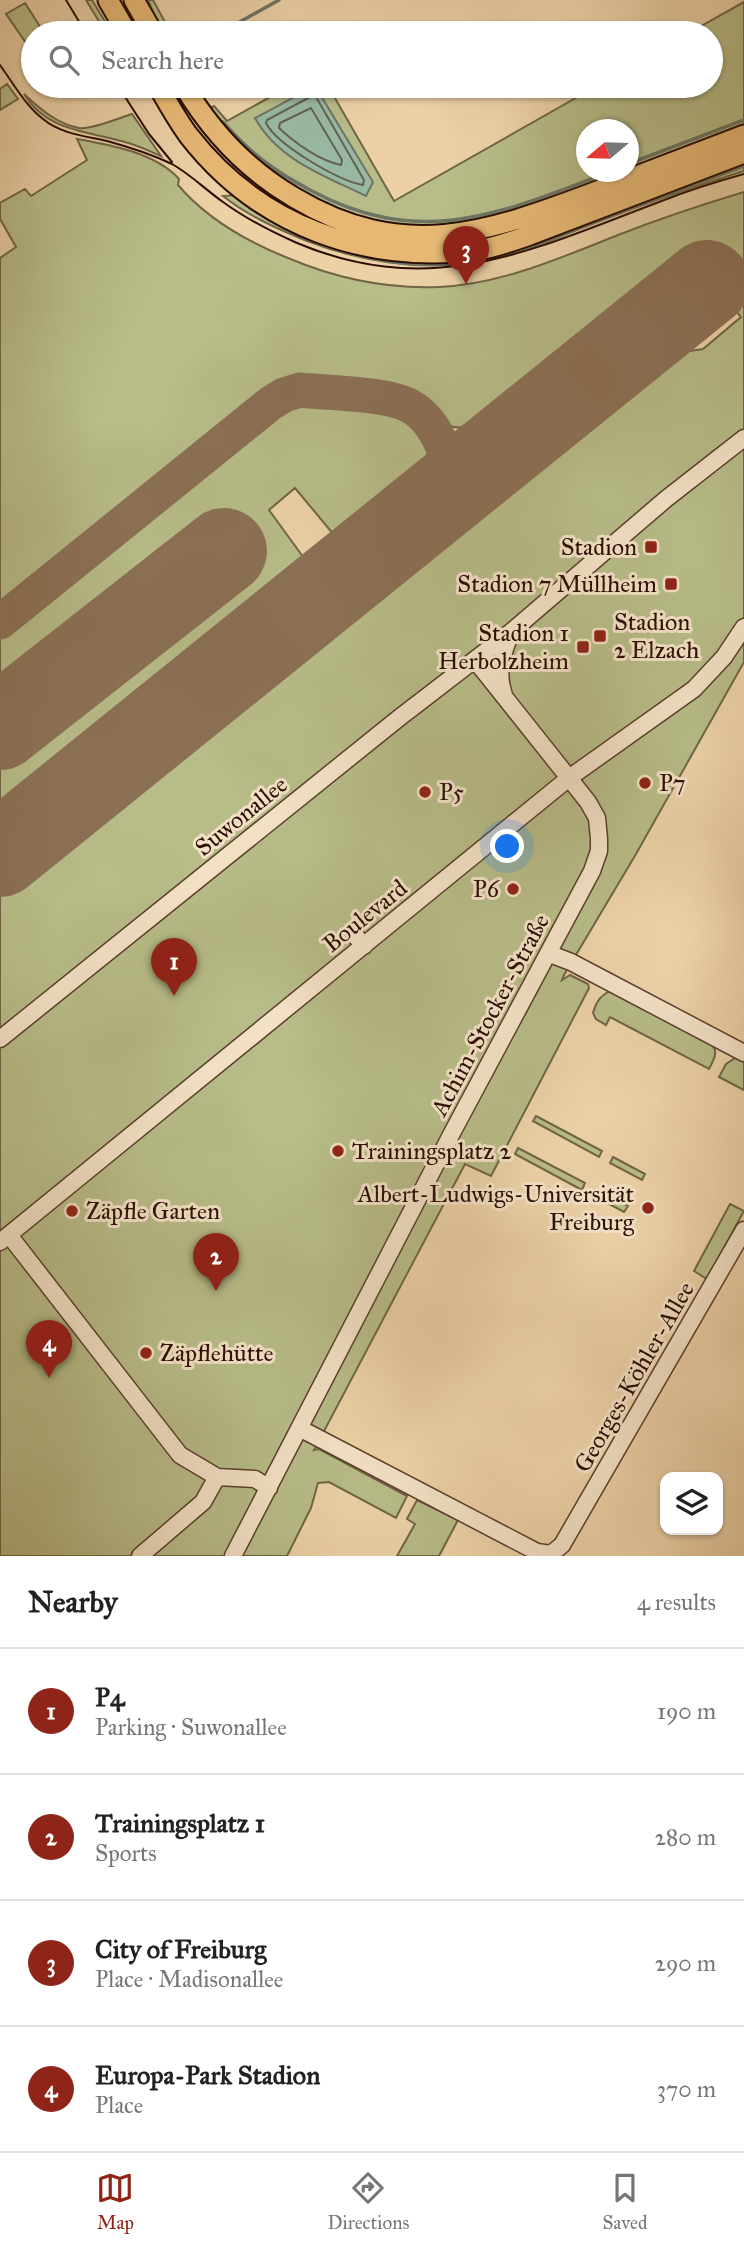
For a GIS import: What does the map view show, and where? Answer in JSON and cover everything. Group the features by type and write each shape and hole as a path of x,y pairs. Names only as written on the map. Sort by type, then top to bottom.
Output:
{"main road":[{"path":"108,0 120,21"},
{"path":"134,0 146,21"},
{"path":"166,98 191,138 223,173 250,195 310,229 347,243 386,250 439,253 481,249 530,236 744,153"},
{"path":"192,98 223,140 262,177 329,216 357,227 399,235 442,235 489,229 744,135"}],"street":[{"name":"Suwonallee","path":"0,1039 399,718 512,631 666,499 744,438"},
{"name":"Boulevard","path":"4,1239 569,778 694,689 724,657 744,627"},
{"name":"Suwonallee","path":"506,701 501,687 500,661 512,631"},
{"name":"Achim-Stocker-Straße","path":"233,1556 452,1133 550,954 592,871 599,851 597,818 588,802 475,660"},
{"path":"353,933 364,946"},
{"path":"550,954 571,962 744,1053"},
{"name":"Georges-Köhler-Allee","path":"554,1552 744,1230"},
{"path":"4,1239 180,1455 217,1477 254,1479 269,1488"},
{"path":"301,1429 537,1552 554,1552"},
{"path":"140,1556 203,1502 217,1477"}],"green space":[{"path":"86,0 92,0 105,21 99,21"},
{"path":"148,0 153,0 164,21 157,21"},
{"path":"744,2 744,127 639,167 639,119 576,119 576,182 599,182 493,220 426,228 364,220 315,200 263,169 206,110 214,106 227,121 268,98 335,98 394,201 576,98 723,98 723,21 710,21"},
{"path":"25,3 36,21 21,21 21,36 6,14"},
{"path":"7,84 18,99 0,110 0,89"},
{"path":"27,98 56,119 79,128 98,126 132,114 161,156 130,143 69,128 44,116"},
{"path":"77,139 132,152 158,163 179,179 178,185 201,208 243,237 273,252 343,276 400,286 462,285 508,275 744,192 744,662 564,975 562,980 570,975 588,984 589,988 491,1176 465,1164 314,1450 319,1449 407,1496 396,1518 329,1482 318,1483 311,1508 287,1556 0,1556 0,890 663,355 703,349 741,317 691,256 485,424 460,428 446,425 414,401 386,393 304,386 277,389 0,613 0,258 16,247 0,219 0,203 25,189 31,196 87,160"},
{"path":"744,162 744,171 621,213 533,247 484,261 433,266 407,265 332,250 264,221 223,196 239,195 265,214 450,259"},
{"path":"294,399 392,408 403,412 419,424 427,440 425,471 339,541 295,488 269,510 309,565 0,816 0,632 282,404"},
{"path":"608,992 615,992 711,1043 715,1053 709,1069 610,1017 606,1025 596,1019 593,1013 595,1006"},
{"path":"735,1058 744,1060 744,1090 719,1077 726,1064"},
{"path":"536,1116 602,1151 599,1157 533,1121"},
{"path":"518,1148 585,1183 582,1190 515,1154"},
{"path":"613,1157 645,1174 642,1180 610,1163"},
{"path":"595,1189 628,1206 624,1212 592,1195"},
{"path":"730,1204 744,1211 707,1279 694,1271"},
{"path":"417,1500 458,1520 439,1556 397,1556 415,1524 407,1519"}],"water":[{"path":"292,98 322,98 373,182 366,196 319,174 289,156 265,133 255,118"}],"waterway":[{"path":"241,21 279,0"},
{"path":"639,160 744,120"},
{"path":"223,122 253,152 297,183 350,208 389,218 425,221 461,219 497,212 583,182"},
{"path":"506,253 537,244 744,166"},
{"path":"250,208 276,223"},
{"path":"324,244 361,256 400,263 440,264 478,259"}],"taxiway":[{"path":"0,622 271,403 300,390 385,398 414,409 434,430 446,456 450,479 443,496"}],"runway":[{"path":"0,854 707,283"},
{"path":"0,727 224,551"}],"tram line":[{"path":"66,0 79,21"},
{"path":"0,65 21,95"},
{"path":"23,98 43,119 57,128 132,148 172,164 240,214 297,243 346,260 393,267 438,268 481,262 525,251 680,194 744,174"},
{"path":"126,98 149,134 172,162"}],"place":[{"name":"City of Freiburg","path":"466,284"},
{"name":"Stadion","path":"651,547"},
{"name":"Stadion 7 Müllheim","path":"671,584"},
{"name":"Stadion 2 Elzach","path":"600,636"},
{"name":"Stadion 1 Herbolzheim","path":"583,647"},
{"name":"P7","path":"645,783"},
{"name":"P5","path":"425,792"},
{"name":"P6","path":"513,889"},
{"name":"P4","path":"174,996"},
{"name":"Trainingsplatz 2","path":"338,1151"},
{"name":"Albert-Ludwigs-Universität Freiburg","path":"648,1208"},
{"name":"Zäpfle Garten","path":"72,1211"},
{"name":"Trainingsplatz 1","path":"216,1291"},
{"name":"Zäpflehütte","path":"146,1353"},
{"name":"Europa-Park Stadion","path":"49,1378"}]}
